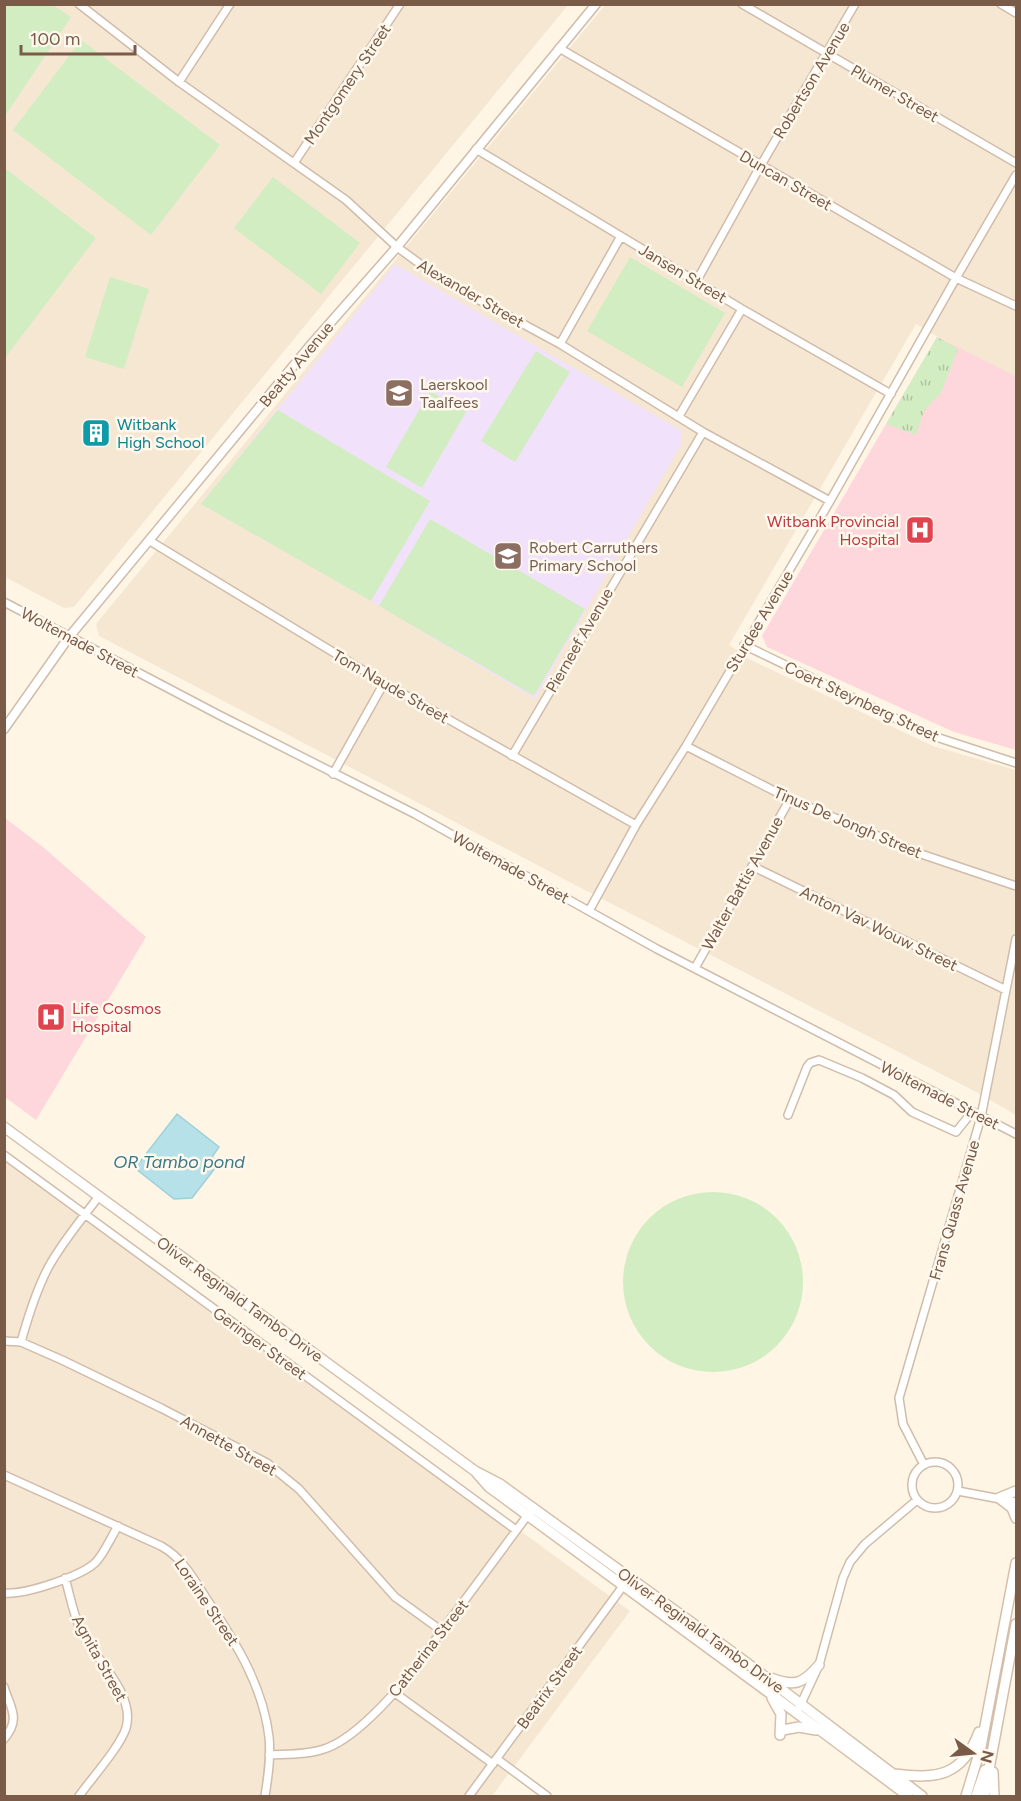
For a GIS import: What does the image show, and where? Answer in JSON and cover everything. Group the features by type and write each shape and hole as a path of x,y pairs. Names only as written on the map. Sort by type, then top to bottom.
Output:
{"main road":[{"name":"Oliver Reginald Tambo Drive","path":"4,1127 475,1471 489,1487 530,1511 760,1674 824,1733 908,1797"},
{"path":"999,1498 1017,1491"},
{"path":"999,1498 1012,1508 1017,1518"},
{"path":"966,1797 981,1747 1017,1563"},
{"name":"Oliver Reginald Tambo Drive","path":"627,1581 769,1694 799,1709 892,1773 922,1797"},
{"path":"984,1797 1017,1624"},
{"path":"760,1674 785,1683 794,1683 806,1678 819,1665"},
{"path":"769,1694 781,1714 781,1733 799,1727 824,1733"},
{"path":"892,1773 924,1777 939,1776 950,1771 971,1751 990,1704"},
{"path":"976,1797 993,1749"},
{"path":"993,1749 994,1797"}],"street":[{"name":"Alexander Street","path":"79,4 179,81 345,200 397,247 442,280 560,344 703,432 830,501"},
{"path":"179,81 230,4"},
{"name":"Montgomery Street","path":"294,163 400,4"},
{"name":"Beatty Avenue","path":"4,729 69,637 150,542 309,347 397,247 596,4"},
{"name":"Plumer Street","path":"742,4 1017,163"},
{"name":"Robertson Avenue","path":"696,282 855,4"},
{"path":"1001,4 1017,13"},
{"name":"Duncan Street","path":"559,48 956,278 1017,306"},
{"name":"Jansen Street","path":"476,149 696,282 891,394"},
{"name":"Sturdee Avenue","path":"589,911 636,825 686,746 830,501 1017,175"},
{"path":"560,344 621,236"},
{"path":"679,416 742,309"},
{"name":"Pierneef Avenue","path":"512,756 703,432"},
{"name":"Tom Naude Street","path":"150,542 384,683 636,825"},
{"name":"Woltemade Street","path":"4,602 333,774 415,814 695,968 1017,1134"},
{"name":"Coert Steynberg Street","path":"744,645 930,735 1017,763"},
{"path":"333,774 384,683"},
{"name":"Tinus De Jongh Street","path":"686,746 790,799 921,854 1017,886"},
{"name":"Walter Battis Avenue","path":"695,968 790,799"},
{"name":"Anton Vav Wouw Street","path":"752,866 1006,990"},
{"name":"Frans Quass Avenue","path":"924,1465 903,1424 899,1405 901,1391 981,1117 1017,939"},
{"path":"788,1115 807,1067 810,1063 819,1060 878,1086 894,1095 912,1112 956,1132 972,1112"},
{"name":"Geringer Street","path":"4,1155 516,1530"},
{"path":"21,1342 31,1308 47,1270 67,1238 99,1196"},
{"name":"Annette Street","path":"4,1341 21,1342 161,1407 280,1472 299,1489 395,1596 442,1631"},
{"path":"940,1462 950,1468 957,1478 958,1491 954,1498 943,1507 929,1508 917,1500 913,1489 914,1477 924,1465 940,1462"},
{"name":"Loraine Street","path":"4,1475 171,1551 185,1566 237,1645 256,1684 268,1737 269,1755 265,1797"},
{"path":"958,1491 1017,1502"},
{"path":"799,1709 819,1665 843,1578 850,1562 865,1544 917,1500"},
{"name":"Catherina Street","path":"269,1755 302,1754 330,1747 354,1731 395,1693 530,1511"},
{"path":"4,1593 26,1592 65,1578 96,1562 118,1526"},
{"name":"Agnita Street","path":"65,1578 81,1631 120,1690 126,1704 127,1717 123,1736 79,1797"},
{"name":"Beatrix Street","path":"469,1797 627,1581"},
{"path":"4,1687 14,1718 12,1728 4,1740"},
{"path":"395,1693 547,1797"}],"shaded area":[{"path":"4,5 568,5 74,607 64,608 5,577"},
{"path":"605,5 1016,5 1016,376 958,349 916,324 729,645 751,660 933,746 1016,770 1016,1115 978,1093 99,636 96,624"},
{"path":"395,264 682,431 682,443 535,699 371,601 201,504"},
{"name":"Witbank Provincial Hospital","path":"937,337 1016,376 1016,750 954,732 767,647 762,636"},
{"name":"Life Cosmos Hospital","path":"5,818 43,847 146,937 36,1120 5,1097"},
{"path":"4,1153 630,1611 492,1796 5,1796"}],"green space":[{"path":"5,4 53,5 71,17 5,116"},
{"path":"81,40 220,145 151,235 13,130"},
{"path":"6,169 96,238 5,358 4,170"},
{"path":"273,177 360,243 321,294 234,228"},
{"path":"630,257 725,313 682,387 587,331"},
{"path":"110,277 149,289 124,369 85,357"},
{"path":"937,337 958,349 941,393 924,411 916,435 886,424"},
{"path":"536,351 570,372 515,462 481,441"},
{"path":"430,391 466,412 422,488 386,467"},
{"path":"278,410 430,501 371,601 201,504"},
{"path":"430,519 585,609 534,696 379,606"},
{"path":"713,1192 731,1193 748,1199 777,1218 796,1247 802,1264 802,1300 796,1317 777,1346 748,1365 731,1371 713,1372 695,1371 678,1365 649,1346 630,1317 624,1300 623,1282 624,1264 630,1247 649,1218 678,1199 695,1193"}],"water":[{"name":"OR Tambo pond","path":"177,1114 219,1147 212,1157 219,1163 192,1198 174,1199 135,1168"}],"place":[{"name":"Laerskool Taalfees","path":"399,393"},
{"name":"Witbank High School","path":"96,433"},
{"name":"Witbank Provincial Hospital","path":"920,530"},
{"name":"Robert Carruthers Primary School","path":"508,556"},
{"name":"Life Cosmos Hospital","path":"51,1017"}]}
